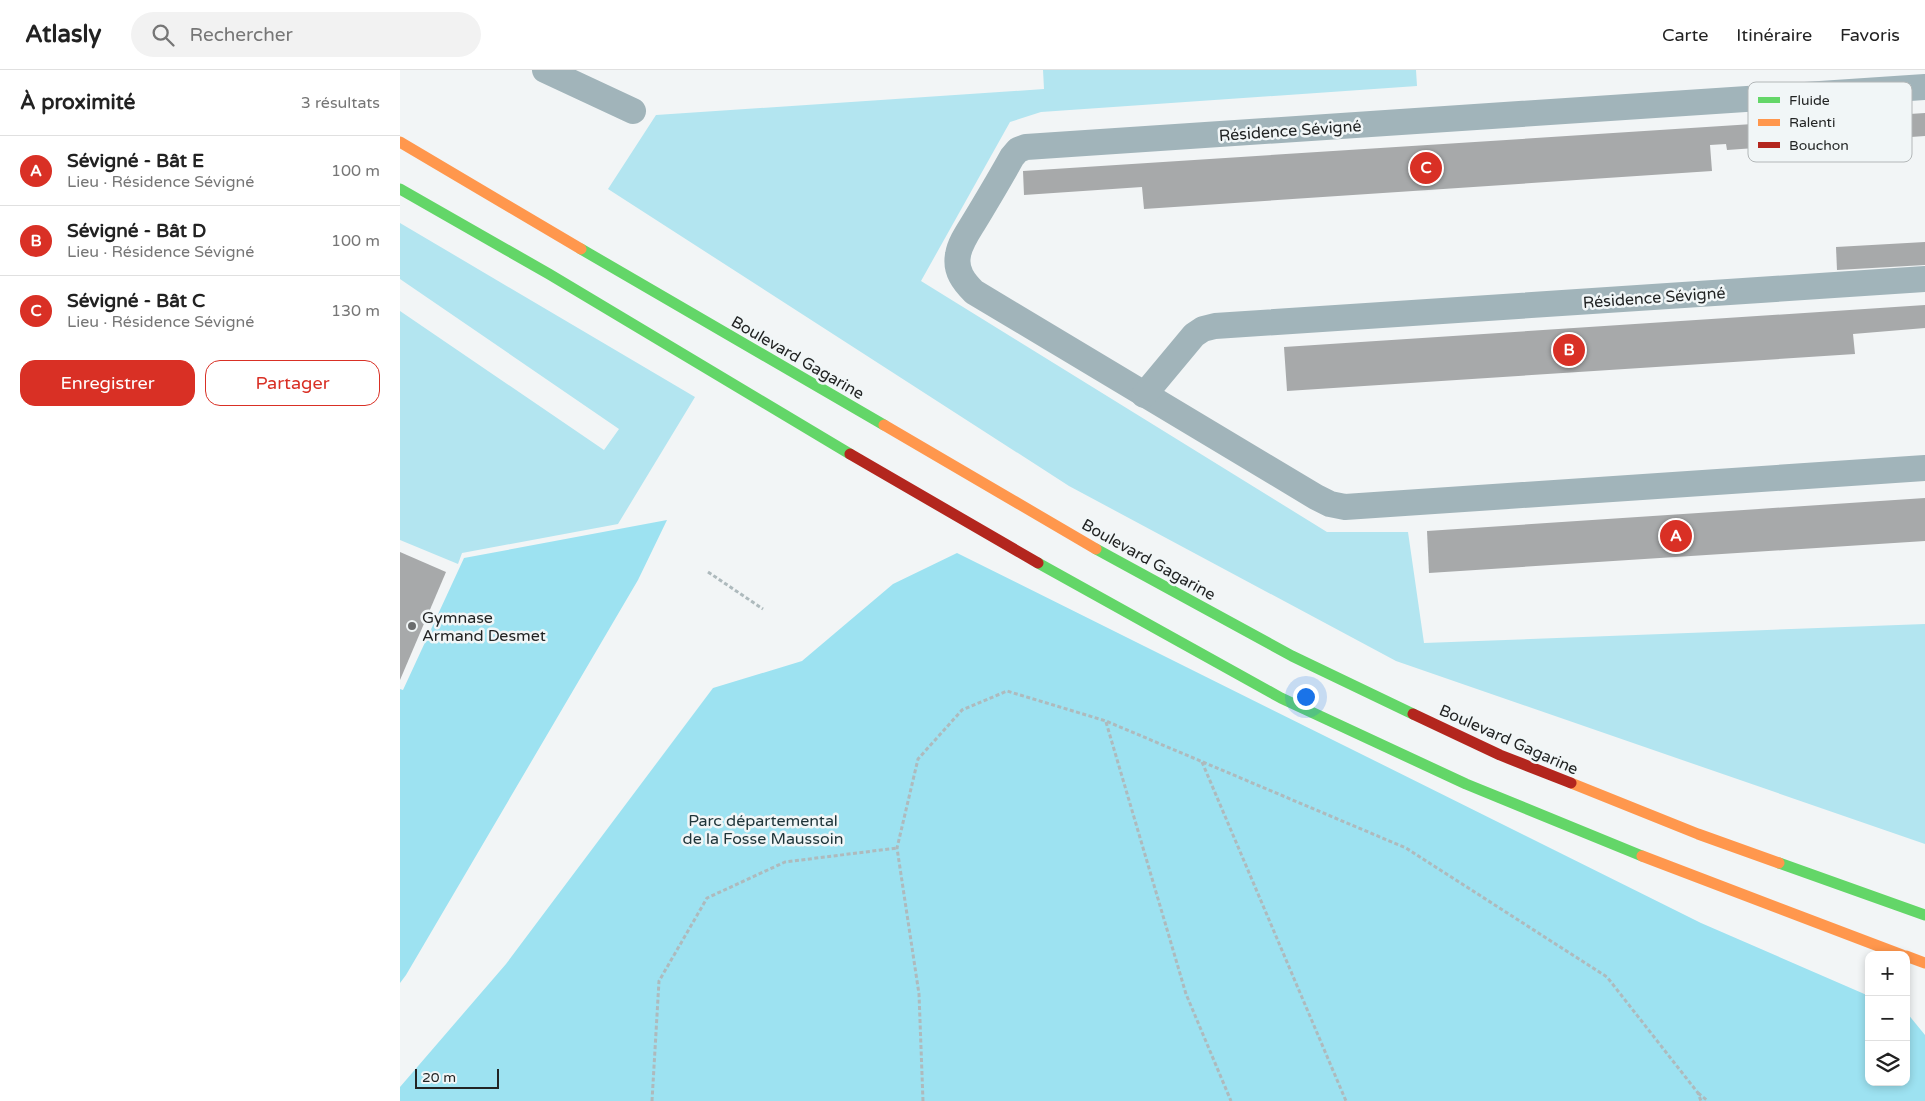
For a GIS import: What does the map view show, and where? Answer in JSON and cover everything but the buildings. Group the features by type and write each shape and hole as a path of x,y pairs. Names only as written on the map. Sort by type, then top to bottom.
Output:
{"main road":[{"name":"Boulevard Gagarine","path":"400,142 1101,552 1292,656 1500,755 1698,834 1925,915"},
{"path":"400,189 550,274 786,417 1084,590 1281,698 1466,784 1689,875 1891,951"},
{"path":"1910,957 1925,963"}],"street":[{"path":"545,70 634,112"},
{"name":"Résidence Sévigné","path":"1912,88 1925,87"},
{"name":"Résidence Sévigné","path":"1748,99 1026,147 1018,150 1012,157 961,246 957,262 959,272 964,282 974,292 1316,498 1330,504 1345,507 1925,468"},
{"name":"Résidence Sévigné","path":"1144,395 1194,335 1203,329 1215,326 1925,279"}],"path":[{"path":"708,572 763,610"},
{"path":"923,1101 919,994 898,848 918,759 962,710 1007,692 1106,721 1406,848 1607,977 1698,1093 1708,1101"},
{"path":"1106,721 1186,994 1231,1101"},
{"path":"1201,762 1346,1101"},
{"path":"652,1101 659,980 707,898 785,862 898,848"},
{"path":"1698,1093 1700,1101"}],"shaded area":[{"path":"1043,70 1416,70 1417,86 1041,112 1010,122 921,281 1327,532 1408,532 1424,643 1925,624 1925,844 1396,661 1069,486 608,189 656,115 1044,89"},
{"path":"400,223 695,397 618,524 462,553 458,564 400,540 400,311 604,450 619,429 400,279"}],"green space":[{"path":"667,520 638,580 400,983 400,689 403,690 464,558"},
{"name":"Parc départemental de la Fosse Maussoin","path":"957,553 1701,923 1865,994 1865,1086 1910,1086 1910,1017 1925,1035 1925,1101 400,1101 400,1087 506,964 713,688 802,661 893,584"}],"traffic: fast":[{"path":"400,189 549,274 850,454"},
{"path":"581,249 884,425"},
{"path":"1096,549 1292,656 1413,714"},
{"path":"1038,563 1281,698 1466,784 1642,856"},
{"path":"1779,863 1925,915"}],"traffic: slow":[{"path":"400,142 581,249"},
{"path":"884,425 1096,549"},
{"path":"1571,783 1698,834 1779,863"},
{"path":"1642,856 1891,951"},
{"path":"1910,957 1925,963"}],"traffic: jam":[{"path":"850,454 1038,563"},
{"path":"1413,714 1500,755 1571,783"}],"place":[{"name":"Sévigné - Bât C","path":"1426,168"},
{"name":"Sévigné - Bât D","path":"1569,350"},
{"name":"Sévigné - Bât E","path":"1676,536"},
{"name":"Gymnase Armand Desmet","path":"412,626"}]}
